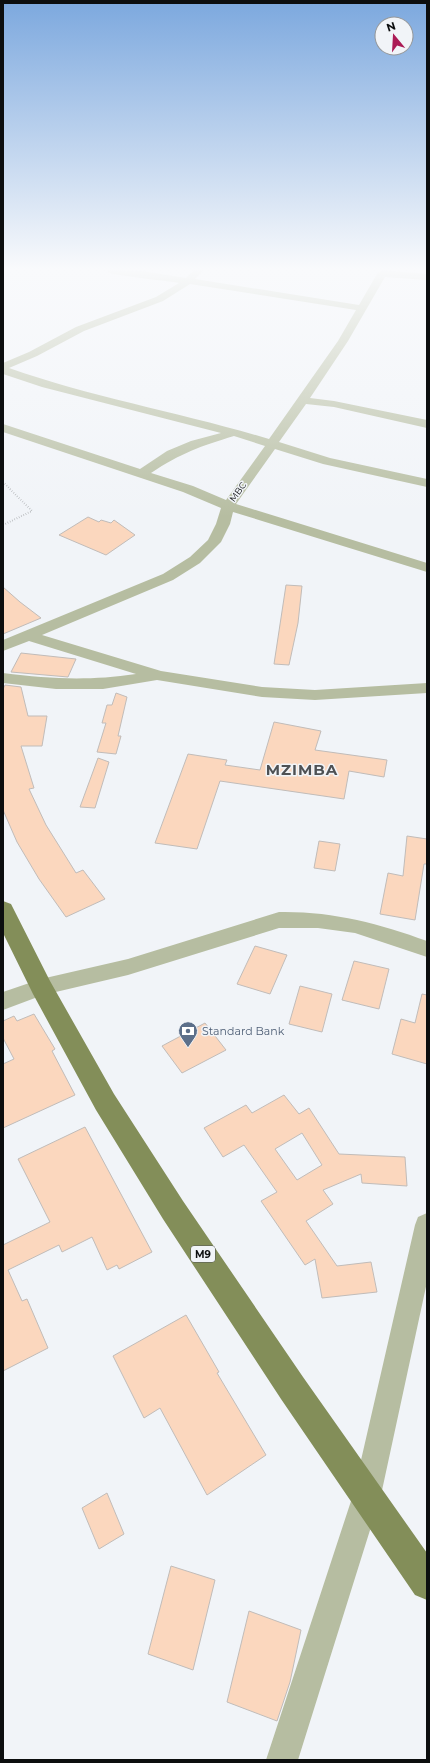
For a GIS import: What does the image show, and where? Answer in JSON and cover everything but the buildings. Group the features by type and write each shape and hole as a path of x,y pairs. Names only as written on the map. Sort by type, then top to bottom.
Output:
{"main road":[{"name":"M9","path":"3,910 41,987 105,1102 173,1210 292,1388 427,1583"}],"street":[{"path":"3,368 36,352"},
{"name":"MBC","path":"3,646 168,576 195,560 214,542 223,524 228,506 272,446 335,352"},
{"path":"3,368 46,385 233,432 272,446 304,452 326,461 427,483"},
{"path":"303,400 334,404 427,424"},
{"path":"3,428 142,473 188,489 228,506 427,568"},
{"path":"142,473 171,454 195,444 233,432 283,430"},
{"path":"29,636 159,676 208,685 262,692 315,695 427,688"},
{"path":"3,678 56,684 103,684 159,676"},
{"path":"3,1001 41,987 128,967 279,920 304,918 326,920 381,932 427,949"},
{"path":"282,1760 367,1495 427,1225"}],"path":[{"path":"3,482 32,511 3,525"}],"place":[{"name":"Standard Bank","path":"188,1048"}],"district":[{"name":"MZIMBA","path":"302,770"}]}
